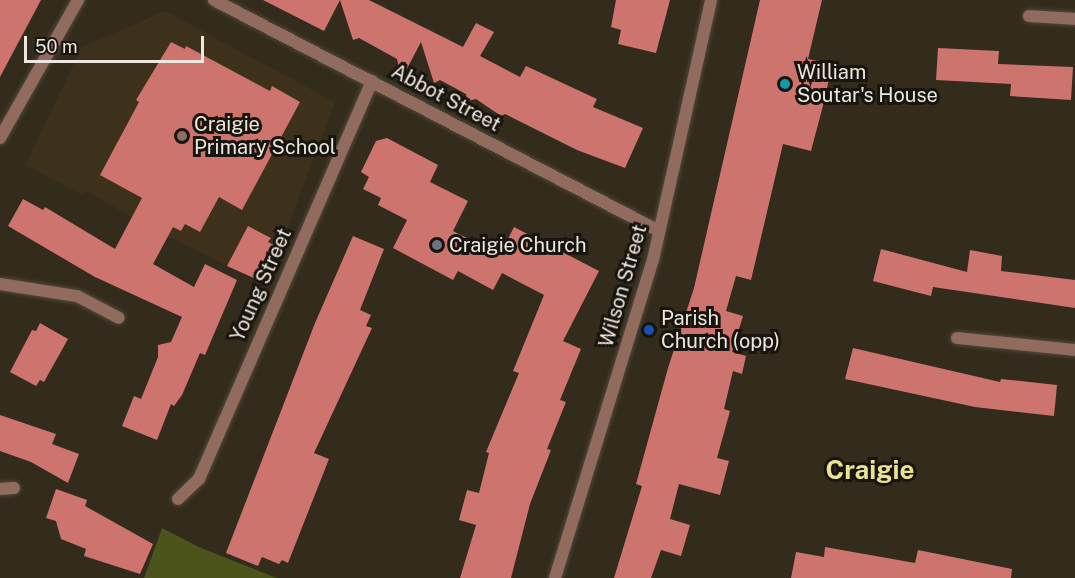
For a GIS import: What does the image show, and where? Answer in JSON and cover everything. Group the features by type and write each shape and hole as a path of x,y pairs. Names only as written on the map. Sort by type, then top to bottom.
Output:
{"street":[{"path":"0,138 78,0"},
{"name":"Abbot Street","path":"214,0 659,231"},
{"name":"Wilson Street","path":"555,578 659,231 711,0"},
{"path":"1029,16 1075,19"},
{"name":"Young Street","path":"178,499 199,479 372,81"},
{"path":"0,284 77,296 119,318"},
{"path":"957,338 1075,350"},
{"path":"0,489 14,488"}],"shaded area":[{"name":"Craigie Primary School","path":"165,11 335,102 280,248 263,282 168,237 85,191 82,195 25,165 82,47"}],"green space":[{"path":"162,528 201,548 277,578 144,578"}],"building":[{"path":"0,0 41,0 0,77"},
{"path":"263,0 340,0 324,31"},
{"path":"340,0 369,0 463,47 476,23 494,32 480,56 520,77 526,66 597,99 593,107 643,128 625,168 577,150 505,114 501,116 476,99 467,101 466,94 440,80 434,83 421,42 401,80 397,59 359,38 353,40"},
{"path":"616,0 670,0 656,53 618,44 621,30 611,27"},
{"path":"760,0 822,0 808,59 832,64 825,98 811,151 783,144 751,280 736,276 726,311 743,316 732,352 746,356 742,374 733,371 724,409 730,411 717,458 729,461 720,495 679,484 670,519 690,525 681,556 661,550 651,578 614,578 642,486 636,484 668,368 694,288"},
{"path":"171,42 185,49 186,46 270,91 272,86 300,102 242,210 219,197 200,232 185,224 181,231 173,227 153,264 194,287 205,264 237,280 205,355 200,353 182,395 174,406 171,404 157,440 122,426 134,396 141,399 158,357 158,345 171,342 182,317 95,277 8,226 23,199 43,210 45,207 115,249 142,198 100,175 139,102 136,100"},
{"path":"938,48 999,51 998,64 1073,67 1071,100 1010,96 1011,84 936,80"},
{"path":"387,138 438,165 430,182 468,201 453,231 500,255 514,227 599,271 563,341 581,349 560,400 566,402 547,449 551,450 530,504 511,578 460,578 476,525 459,520 467,490 479,493 489,453 486,452 519,373 513,371 544,295 502,273 493,290 458,271 453,280 393,248 407,220 378,205 381,198 363,189 369,177 361,172 376,141"},
{"path":"248,226 271,238 268,242 280,248 263,282 227,266"},
{"path":"353,236 384,249 360,310 371,315 366,326 372,328 314,453 329,459 288,563 282,560 279,564 262,557 258,566 226,553 315,323"},
{"path":"881,249 967,272 970,250 1002,256 1001,271 1075,280 1075,308 933,287 931,296 873,281"},
{"path":"40,323 68,339 44,382 40,380 36,386 10,372 32,330 36,331"},
{"path":"853,348 1000,382 1001,379 1057,385 1054,416 975,407 845,379"},
{"path":"0,415 56,434 52,444 79,454 68,483 31,462 0,451"},
{"path":"56,489 87,500 85,506 153,544 140,574 84,556 86,549 61,539 56,521 46,518"},
{"path":"825,547 915,563 918,550 1012,569 1011,578 791,578 796,552 824,557"}],"place":[{"name":"William Soutar's House","path":"785,84"},
{"name":"Craigie Primary School","path":"182,136"},
{"name":"Craigie Church","path":"437,245"},
{"name":"Parish Church (opp)","path":"649,330"}],"district":[{"name":"Craigie","path":"870,470"}]}
